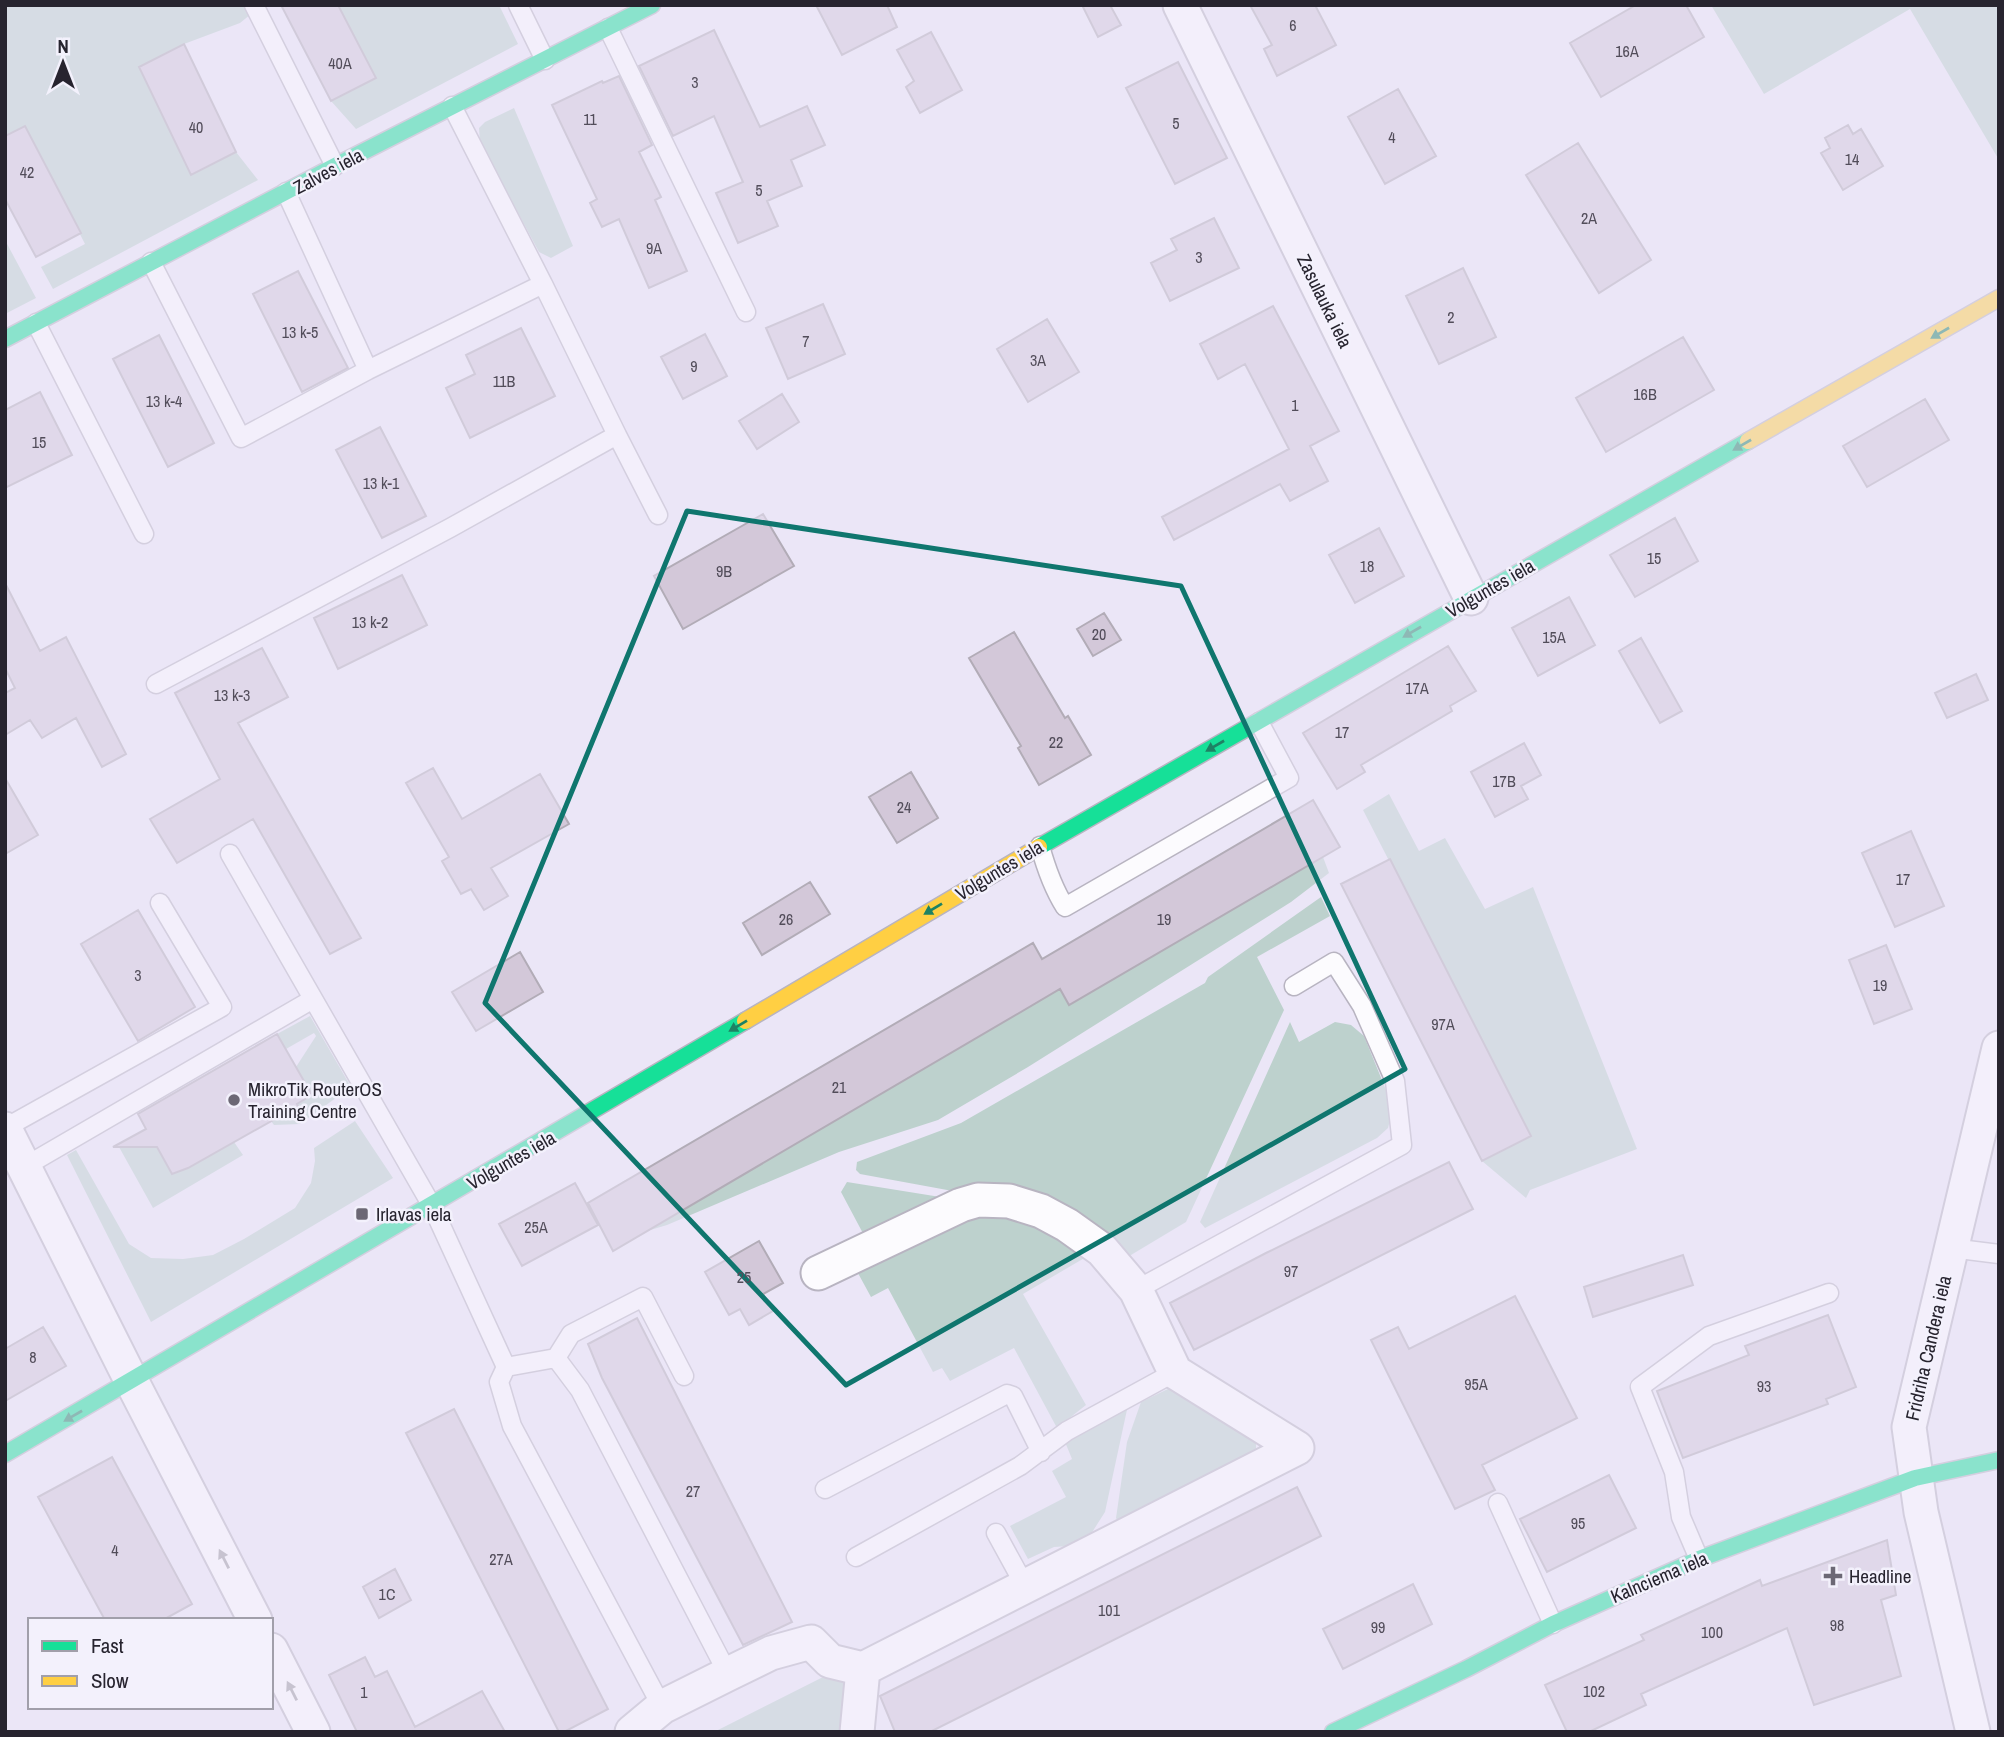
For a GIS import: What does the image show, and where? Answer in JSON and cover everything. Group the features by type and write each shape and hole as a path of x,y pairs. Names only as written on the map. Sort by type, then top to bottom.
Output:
{"street":[{"name":"Zalves iela","path":"5,339 335,166 652,5"},
{"name":"Zasulauka iela","path":"1180,5 1471,598"},
{"name":"Volguntes iela","path":"5,1454 432,1206 1040,846 1999,298"},
{"name":"Fridriha Candera iela","path":"1973,1732 1914,1478 1909,1427 1999,1048"},
{"path":"5,1129 255,1618"},
{"path":"632,1732 662,1707 771,1653 811,1642 830,1661 863,1669 1297,1448 1175,1372 1136,1290 1102,1251 1067,1225 1041,1211 1009,1202 978,1200 961,1205 818,1273"},
{"name":"Kalnciema iela","path":"1333,1732 1365,1725 1553,1624 1699,1559 1914,1478 1999,1460"},
{"path":"273,1654 313,1732"},
{"path":"857,1732 863,1669"}],"lane":[{"path":"254,5 335,166"},
{"path":"518,5 545,60"},
{"path":"608,28 746,312"},
{"path":"452,106 658,515"},
{"path":"286,192 368,370"},
{"path":"151,262 241,438 368,370 543,284"},
{"path":"36,323 144,534"},
{"path":"156,684 450,528 617,435"},
{"path":"1040,846 1056,894 1065,907 1289,778 1259,722"},
{"path":"230,854 432,1206 506,1367 499,1382 512,1426 662,1707"},
{"path":"5,1129 222,1007 160,903"},
{"path":"1136,1290 1402,1145 1395,1081 1362,1006 1334,962 1294,986"},
{"path":"24,1167 313,999"},
{"path":"1951,1248 1999,1254"},
{"path":"1699,1559 1681,1517 1674,1472 1640,1387 1709,1336 1829,1293"},
{"path":"506,1367 556,1358 571,1334 643,1297 684,1376"},
{"path":"556,1358 580,1390 728,1674"},
{"path":"856,1557 1020,1466 1067,1431 1175,1372"},
{"path":"825,1489 1007,1394 1013,1396 1041,1452"},
{"path":"1498,1503 1553,1624"},
{"path":"996,1533 1025,1587"}],"highlighted area":[{"path":"687,511 1181,586 1405,1069 846,1385 485,1003"}],"shaded area":[{"path":"5,5 262,5 240,23 184,44 139,67 191,175 236,152 258,180 53,289 41,267 85,244 25,127 5,136"},
{"path":"338,5 499,5 518,44 356,129 331,101 375,78"},
{"path":"1711,5 1999,5 1999,160 1910,9 1764,94"},
{"path":"514,108 573,246 551,258 539,252 480,142 479,128 485,122"},
{"path":"5,240 36,298 5,314"},
{"path":"1389,794 1419,851 1445,838 1485,909 1533,887 1637,1149 1530,1190 1526,1198 1482,1161 1530,1136 1363,810"},
{"path":"1323,857 1329,873 1291,902 1028,1067 938,1120 839,1152 647,1231 622,1182 628,1179 656,1226 1060,989 1069,1005"},
{"path":"1321,897 1330,916 1257,957 1284,1010 1186,1222 1126,1258 969,1194 860,1174 856,1170 857,1162 961,1123 1205,983 1208,977"},
{"path":"310,1016 351,1087 300,1124 274,1125 271,1121 312,1095 296,1067 316,1036 314,1033 286,1049 277,1034"},
{"path":"1290,1022 1299,1042 1335,1022 1351,1025 1364,1036 1391,1107 1388,1128 1377,1138 1205,1228 1200,1222"},
{"path":"355,1121 393,1178 151,1322 67,1155 76,1150 129,1244 151,1258 183,1259 213,1255 295,1208 311,1183 315,1161 314,1148"},
{"path":"234,1142 243,1155 153,1208 119,1147 156,1146 173,1174"},
{"path":"847,1182 959,1200 866,1239 841,1192"},
{"path":"994,1208 1093,1253 1023,1294 1086,1405 1057,1428 1014,1348 950,1381 942,1368 933,1372 888,1288 871,1297 853,1264"},
{"path":"1172,1387 1256,1438 1256,1453 1121,1526 1116,1518 1127,1442 1141,1402"},
{"path":"1128,1405 1105,1512 1084,1545 1054,1547 1028,1559 1010,1526 1066,1497 1052,1471 1072,1459 1065,1442"},
{"path":"833,1672 856,1678 849,1732 714,1732"}],"building":[{"path":"281,5 338,5 376,78 331,101"},
{"path":"816,5 887,5 897,27 842,55"},
{"path":"1082,5 1110,5 1121,25 1098,37"},
{"path":"1250,5 1315,5 1336,45 1277,76 1264,49 1272,45"},
{"path":"1636,5 1686,5 1704,37 1601,97 1570,43"},
{"path":"714,30 760,127 807,106 825,145 791,160 802,186 767,201 778,226 738,243 716,193 743,182 714,116 673,136 639,66"},
{"path":"931,32 962,90 920,113 906,87 914,81 897,50"},
{"path":"184,44 236,152 191,175 139,67"},
{"path":"1178,62 1227,158 1175,184 1126,88"},
{"path":"619,76 652,145 639,152 661,197 655,200 687,271 649,288 619,219 602,227 590,203 597,199 552,105 602,81 603,83"},
{"path":"1398,89 1436,156 1385,184 1348,117"},
{"path":"1848,125 1853,134 1861,129 1883,166 1843,190 1821,153 1830,148 1825,138"},
{"path":"25,126 81,233 36,257 5,199 5,136"},
{"path":"1578,143 1651,260 1599,293 1526,175"},
{"path":"1214,218 1239,268 1170,301 1151,263 1177,250 1171,239"},
{"path":"1463,268 1496,337 1439,364 1406,296"},
{"path":"298,271 348,368 302,392 253,294"},
{"path":"823,304 845,354 788,379 766,328"},
{"path":"1273,306 1339,431 1310,446 1328,481 1290,501 1280,484 1174,540 1162,517 1289,449 1245,364 1218,379 1200,344"},
{"path":"1047,319 1079,372 1028,402 997,349"},
{"path":"521,328 555,396 470,438 446,388 475,374 466,355"},
{"path":"705,334 727,376 683,399 661,357"},
{"path":"159,335 214,443 168,467 113,359"},
{"path":"1683,337 1714,390 1606,452 1576,398"},
{"path":"40,392 72,455 5,488 5,410"},
{"path":"782,394 799,422 757,449 739,421"},
{"path":"1925,399 1949,440 1867,487 1843,446"},
{"path":"380,427 426,516 382,538 336,450"},
{"path":"763,514 794,566 683,629 654,576"},
{"path":"1675,518 1698,561 1635,597 1610,555"},
{"path":"1379,528 1404,576 1355,603 1329,555"},
{"path":"402,575 427,625 338,669 314,618"},
{"path":"5,583 40,651 66,637 126,754 102,767 76,718 42,738 30,720 5,735 5,693 15,688 5,668"},
{"path":"1569,597 1595,645 1538,676 1512,628"},
{"path":"1104,613 1121,640 1093,656 1077,629"},
{"path":"1014,632 1065,718 1068,716 1091,755 1039,785 1018,748 1021,746 969,658"},
{"path":"1641,638 1682,711 1660,723 1619,651"},
{"path":"1448,646 1476,691 1450,706 1452,711 1361,765 1365,772 1337,789 1303,733"},
{"path":"262,648 288,697 238,723 361,938 330,954 253,819 177,863 150,819 220,779 175,693"},
{"path":"1976,674 1988,700 1947,718 1935,693"},
{"path":"1524,743 1541,775 1521,786 1528,799 1495,817 1471,772"},
{"path":"433,768 462,819 540,774 569,824 491,868 508,896 484,910 471,889 461,894 442,861 449,857 406,783"},
{"path":"911,772 938,818 897,843 869,797"},
{"path":"5,778 38,835 5,854"},
{"path":"1313,800 1340,847 1069,1005 1060,989 613,1251 588,1203 1033,943 1042,959"},
{"path":"1911,831 1944,906 1895,927 1862,853"},
{"path":"1390,859 1531,1136 1482,1161 1341,884"},
{"path":"810,882 830,914 762,955 743,923"},
{"path":"138,910 195,1007 138,1041 81,944"},
{"path":"1886,945 1912,1009 1874,1024 1849,960"},
{"path":"520,952 543,992 476,1031 452,992"},
{"name":"MikroTik RouterOS Training Centre","path":"277,1034 312,1095 297,1104 298,1106 188,1168 172,1174 157,1147 113,1147 146,1129 138,1114"},
{"path":"1449,1162 1473,1209 1194,1350 1170,1303"},
{"path":"575,1183 598,1225 522,1266 499,1224"},
{"path":"759,1241 783,1283 763,1294 773,1311 749,1325 740,1309 729,1315 705,1272"},
{"path":"1683,1255 1693,1285 1593,1317 1584,1287"},
{"path":"1515,1296 1577,1418 1482,1465 1495,1490 1455,1509 1371,1340 1398,1327 1409,1349"},
{"path":"1828,1315 1856,1387 1826,1399 1828,1404 1683,1458 1657,1391 1749,1355 1745,1346"},
{"path":"637,1318 792,1622 743,1645 602,1378 588,1344"},
{"path":"43,1327 66,1366 5,1401 5,1349"},
{"path":"454,1409 608,1709 564,1732 559,1732 406,1433"},
{"path":"112,1457 192,1604 167,1618 104,1618 38,1497"},
{"path":"1609,1475 1636,1528 1547,1572 1520,1519"},
{"path":"1297,1487 1321,1536 930,1732 895,1732 880,1696"},
{"path":"1887,1540 1896,1595 1881,1600 1901,1676 1814,1705 1787,1628 1641,1694 1646,1705 1589,1732 1567,1732 1545,1685 1644,1640 1641,1635 1760,1580 1762,1586"},
{"path":"395,1569 411,1600 379,1618 363,1587"},
{"path":"1413,1584 1432,1624 1343,1669 1323,1629"},
{"path":"365,1657 375,1677 387,1671 415,1727 482,1691 505,1732 357,1732 329,1675"}],"traffic: fast":[{"path":"5,339 335,166 652,5"},
{"path":"1039,847 1748,441"},
{"path":"5,1454 745,1021"},
{"path":"1333,1732 1553,1624 1699,1559 1915,1478 1999,1460"}],"traffic: slow":[{"path":"1748,441 1999,298"},
{"path":"745,1021 1039,847"}],"place":[{"name":"MikroTik RouterOS Training Centre","path":"234,1100"},
{"name":"Irlavas iela","path":"362,1214"},
{"name":"Headline","path":"1833,1576"}]}
